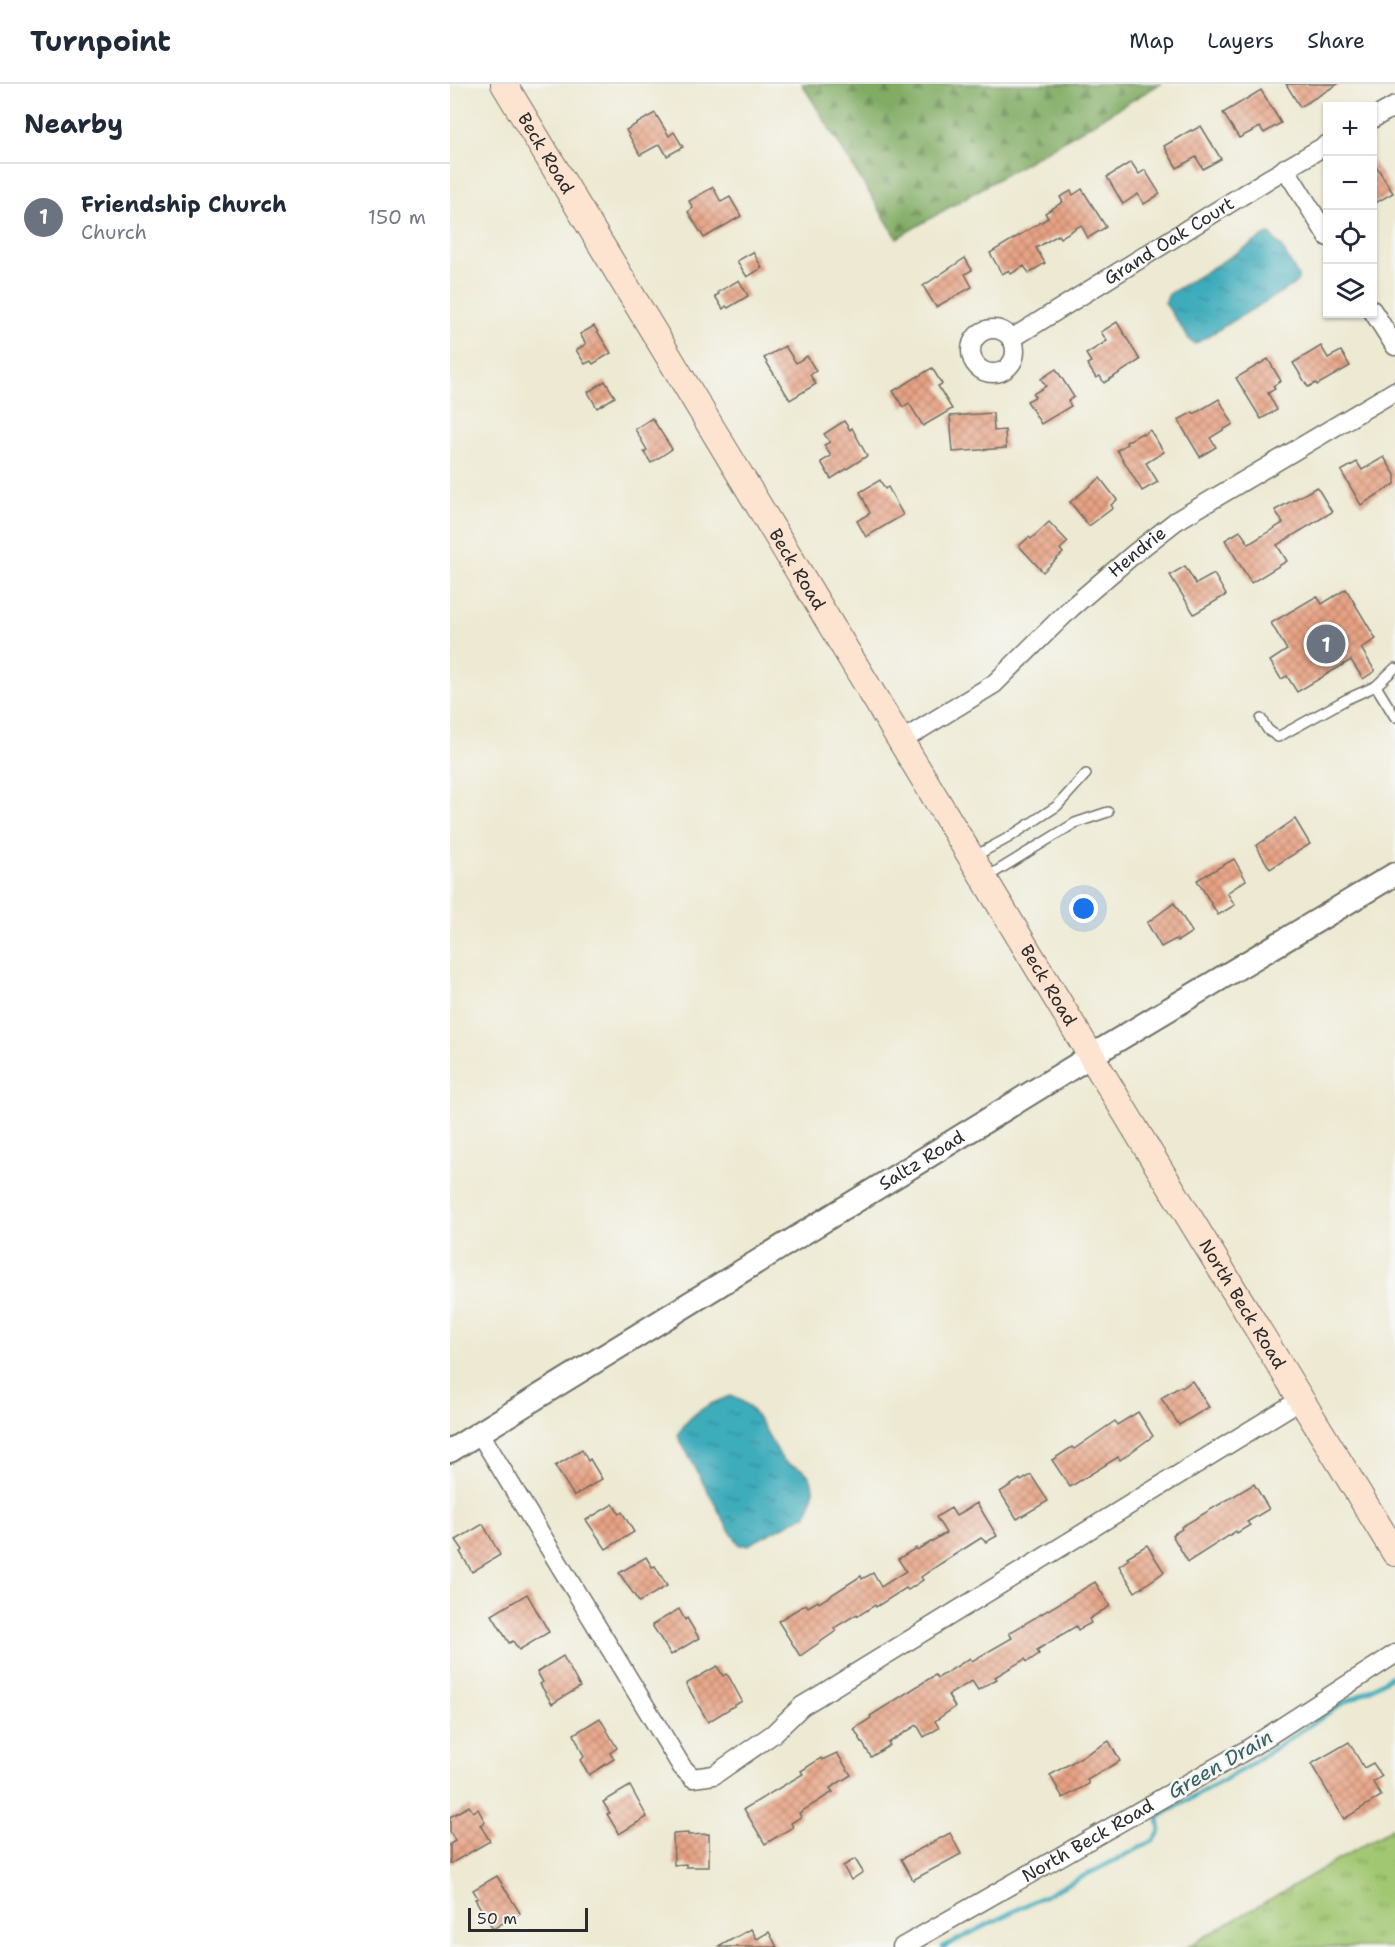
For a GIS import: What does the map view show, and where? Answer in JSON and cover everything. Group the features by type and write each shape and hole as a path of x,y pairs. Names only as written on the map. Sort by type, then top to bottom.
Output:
{"main road":[{"name":"Beck Road","path":"504,84 1091,1056"},
{"name":"North Beck Road","path":"1091,1056 1395,1553"}],"street":[{"path":"1377,116 1395,106"},
{"name":"Grand Oak Court","path":"1011,339 1285,168 1323,147"},
{"path":"1285,168 1323,229"},
{"path":"1377,318 1395,346"},
{"name":"Hendrie","path":"901,741 994,684 1071,608 1176,521 1395,391"},
{"name":"Saltz Road","path":"450,1451 1091,1056 1395,874"},
{"path":"479,1432 682,1767 693,1778 714,1775 772,1734 802,1706 1300,1400"},
{"name":"North Beck Road","path":"902,1947 1248,1749 1395,1654"}],"lane":[{"path":"1261,719 1268,730 1278,737 1347,699 1376,686 1395,668"},
{"path":"1376,686 1395,717"},
{"path":"978,868 1008,838 1057,806 1086,774"},
{"path":"978,868 1074,823 1108,812"}],"green space":[{"path":"802,84 1160,84 897,238"},
{"path":"1395,1827 1395,1947 1187,1947"}],"water":[{"path":"1270,234 1282,248 1298,280 1195,344 1191,342 1165,303 1169,294"},
{"path":"731,1396 739,1399 752,1410 782,1459 805,1471 813,1487 812,1501 807,1514 748,1545 740,1545 729,1530 678,1436 693,1416 715,1402"}],"building":[{"path":"1286,84 1338,84 1300,107"},
{"path":"1261,90 1281,123 1264,133 1260,127 1239,138 1223,113"},
{"path":"655,113 669,136 674,132 683,147 667,156 660,144 640,155 626,130"},
{"path":"1201,126 1221,159 1203,169 1196,157 1177,168 1164,146"},
{"path":"1131,162 1139,174 1145,170 1160,194 1144,204 1138,194 1123,204 1107,177"},
{"path":"1377,167 1393,193 1377,202"},
{"path":"713,187 721,202 730,197 741,216 704,238 688,212 693,208 689,201"},
{"path":"1082,189 1106,227 1088,238 1081,225 1060,238 1058,235 1036,248 1045,263 1029,273 1024,266 1011,274 1009,270 1002,274 990,253 1048,218 1045,213 1063,202 1060,197 1071,191 1073,195"},
{"path":"753,252 762,268 747,277 737,261"},
{"path":"965,258 972,270 965,274 972,287 936,307 923,286"},
{"path":"739,280 748,296 723,309 715,296"},
{"path":"1117,322 1140,360 1104,383 1100,376 1096,378 1087,364 1091,362 1086,354 1107,341 1101,332"},
{"path":"594,326 611,353 593,364 591,361 585,364 576,350 586,344 580,334"},
{"path":"785,346 796,363 807,356 816,371 810,375 816,384 790,400 764,358"},
{"path":"1321,346 1328,358 1341,351 1350,366 1317,385 1316,383 1308,387 1293,363"},
{"path":"1268,359 1281,381 1273,386 1275,389 1268,393 1277,410 1261,419 1236,378"},
{"path":"932,368 942,384 938,386 952,409 923,426 909,403 903,407 893,391"},
{"path":"1056,369 1074,397 1068,401 1071,406 1041,424 1027,401 1035,397 1033,394 1046,386 1041,379"},
{"path":"605,381 615,397 597,408 588,392"},
{"path":"1219,399 1233,424 1210,438 1216,447 1200,457 1178,420 1193,412 1194,414"},
{"path":"993,413 994,431 1005,430 1006,448 953,452 950,416"},
{"path":"652,418 672,449 651,463 644,452 647,450 635,429"},
{"path":"844,421 850,430 852,428 867,456 831,479 821,462 831,456 824,445 830,442 824,434"},
{"path":"1150,430 1164,452 1146,463 1158,482 1142,491 1117,450 1127,444 1126,442"},
{"path":"1384,457 1395,475 1395,484 1361,505 1341,471 1357,462 1362,470"},
{"path":"1100,478 1117,500 1111,505 1113,508 1089,526 1070,502"},
{"path":"880,480 885,489 888,487 903,515 866,537 857,521 870,513 860,492"},
{"path":"1317,487 1332,512 1277,545 1287,561 1251,583 1225,540 1240,531 1249,544 1283,523 1275,510"},
{"path":"1049,522 1068,542 1060,549 1063,553 1043,572 1019,546 1029,537 1031,539"},
{"path":"1185,566 1196,584 1214,574 1226,595 1194,614 1170,575"},
{"path":"1346,589 1376,639 1361,648 1375,671 1363,679 1351,660 1297,692 1287,676 1281,679 1270,661 1287,650 1271,623 1317,596 1322,604"},
{"path":"1295,819 1310,844 1270,869 1256,846"},
{"path":"1234,859 1246,880 1227,893 1235,905 1218,915 1197,880"},
{"path":"1174,903 1192,932 1178,941 1176,939 1161,947 1147,923"},
{"path":"1192,1381 1209,1407 1179,1425 1161,1398"},
{"path":"1138,1412 1153,1436 1120,1460 1118,1457 1070,1487 1052,1460 1072,1447 1074,1449 1115,1421 1117,1425"},
{"path":"582,1450 602,1479 574,1496 555,1466"},
{"path":"1031,1475 1048,1501 1017,1519 1000,1492"},
{"path":"1254,1484 1269,1509 1247,1522 1250,1525 1237,1533 1236,1531 1188,1562 1172,1535 1182,1529 1181,1527"},
{"path":"977,1503 997,1536 986,1542 981,1538 921,1577 923,1580 908,1590 906,1588 876,1607 875,1605 834,1628 836,1631 800,1656 778,1621 806,1604 808,1607 818,1601 819,1603 861,1576 862,1579 873,1573 881,1587 906,1571 898,1559 946,1533 936,1517 951,1508 956,1516"},
{"path":"613,1504 619,1514 622,1512 634,1532 606,1549 586,1520"},
{"path":"483,1524 500,1555 472,1572 456,1540"},
{"path":"1147,1545 1164,1572 1135,1592 1119,1566 1129,1559 1127,1557"},
{"path":"646,1557 652,1567 655,1566 667,1586 639,1602 619,1573"},
{"path":"1095,1582 1110,1606 1089,1619 1091,1623 1078,1630 1076,1626 1037,1650 1039,1654 1027,1662 1025,1659 978,1690 972,1681 948,1695 955,1707 935,1721 939,1728 924,1737 917,1725 871,1757 854,1729 871,1718 870,1716 935,1675 938,1678 970,1658 972,1661 1012,1638 1009,1633"},
{"path":"527,1594 549,1632 519,1650 513,1641 509,1643 492,1615"},
{"path":"679,1609 699,1638 671,1655 652,1625"},
{"path":"563,1656 580,1687 552,1704 540,1684 543,1682 537,1672"},
{"path":"717,1666 723,1676 726,1674 729,1677 742,1701 708,1722 686,1684"},
{"path":"600,1718 617,1748 610,1753 614,1759 589,1775 580,1760 584,1757 574,1734"},
{"path":"1109,1741 1120,1761 1087,1780 1089,1784 1063,1798 1050,1775"},
{"path":"1349,1742 1364,1768 1373,1763 1382,1776 1373,1782 1381,1796 1344,1819 1311,1764"},
{"path":"837,1753 851,1775 830,1788 833,1792 799,1813 801,1817 791,1823 793,1827 765,1844 744,1809 803,1774 801,1771 821,1758 822,1760"},
{"path":"630,1786 647,1817 619,1834 603,1802"},
{"path":"469,1806 473,1812 478,1809 485,1822 480,1825 490,1841 450,1864 450,1844 455,1841 450,1832 450,1817"},
{"path":"688,1833 688,1835 709,1834 709,1867 674,1865 673,1834"},
{"path":"950,1833 961,1854 913,1880 901,1859"},
{"path":"855,1859 863,1872 851,1880 843,1866"},
{"path":"497,1876 520,1913 493,1929 475,1899 478,1898 473,1890"},
{"path":"751,1929 757,1939 769,1932 777,1947 718,1947"}],"waterway":[{"name":"Green Drain","path":"943,1947 1153,1841 1160,1832 1158,1818 1245,1768 1340,1705 1395,1674"}],"place":[{"name":"Friendship Church","path":"1326,644"}]}
